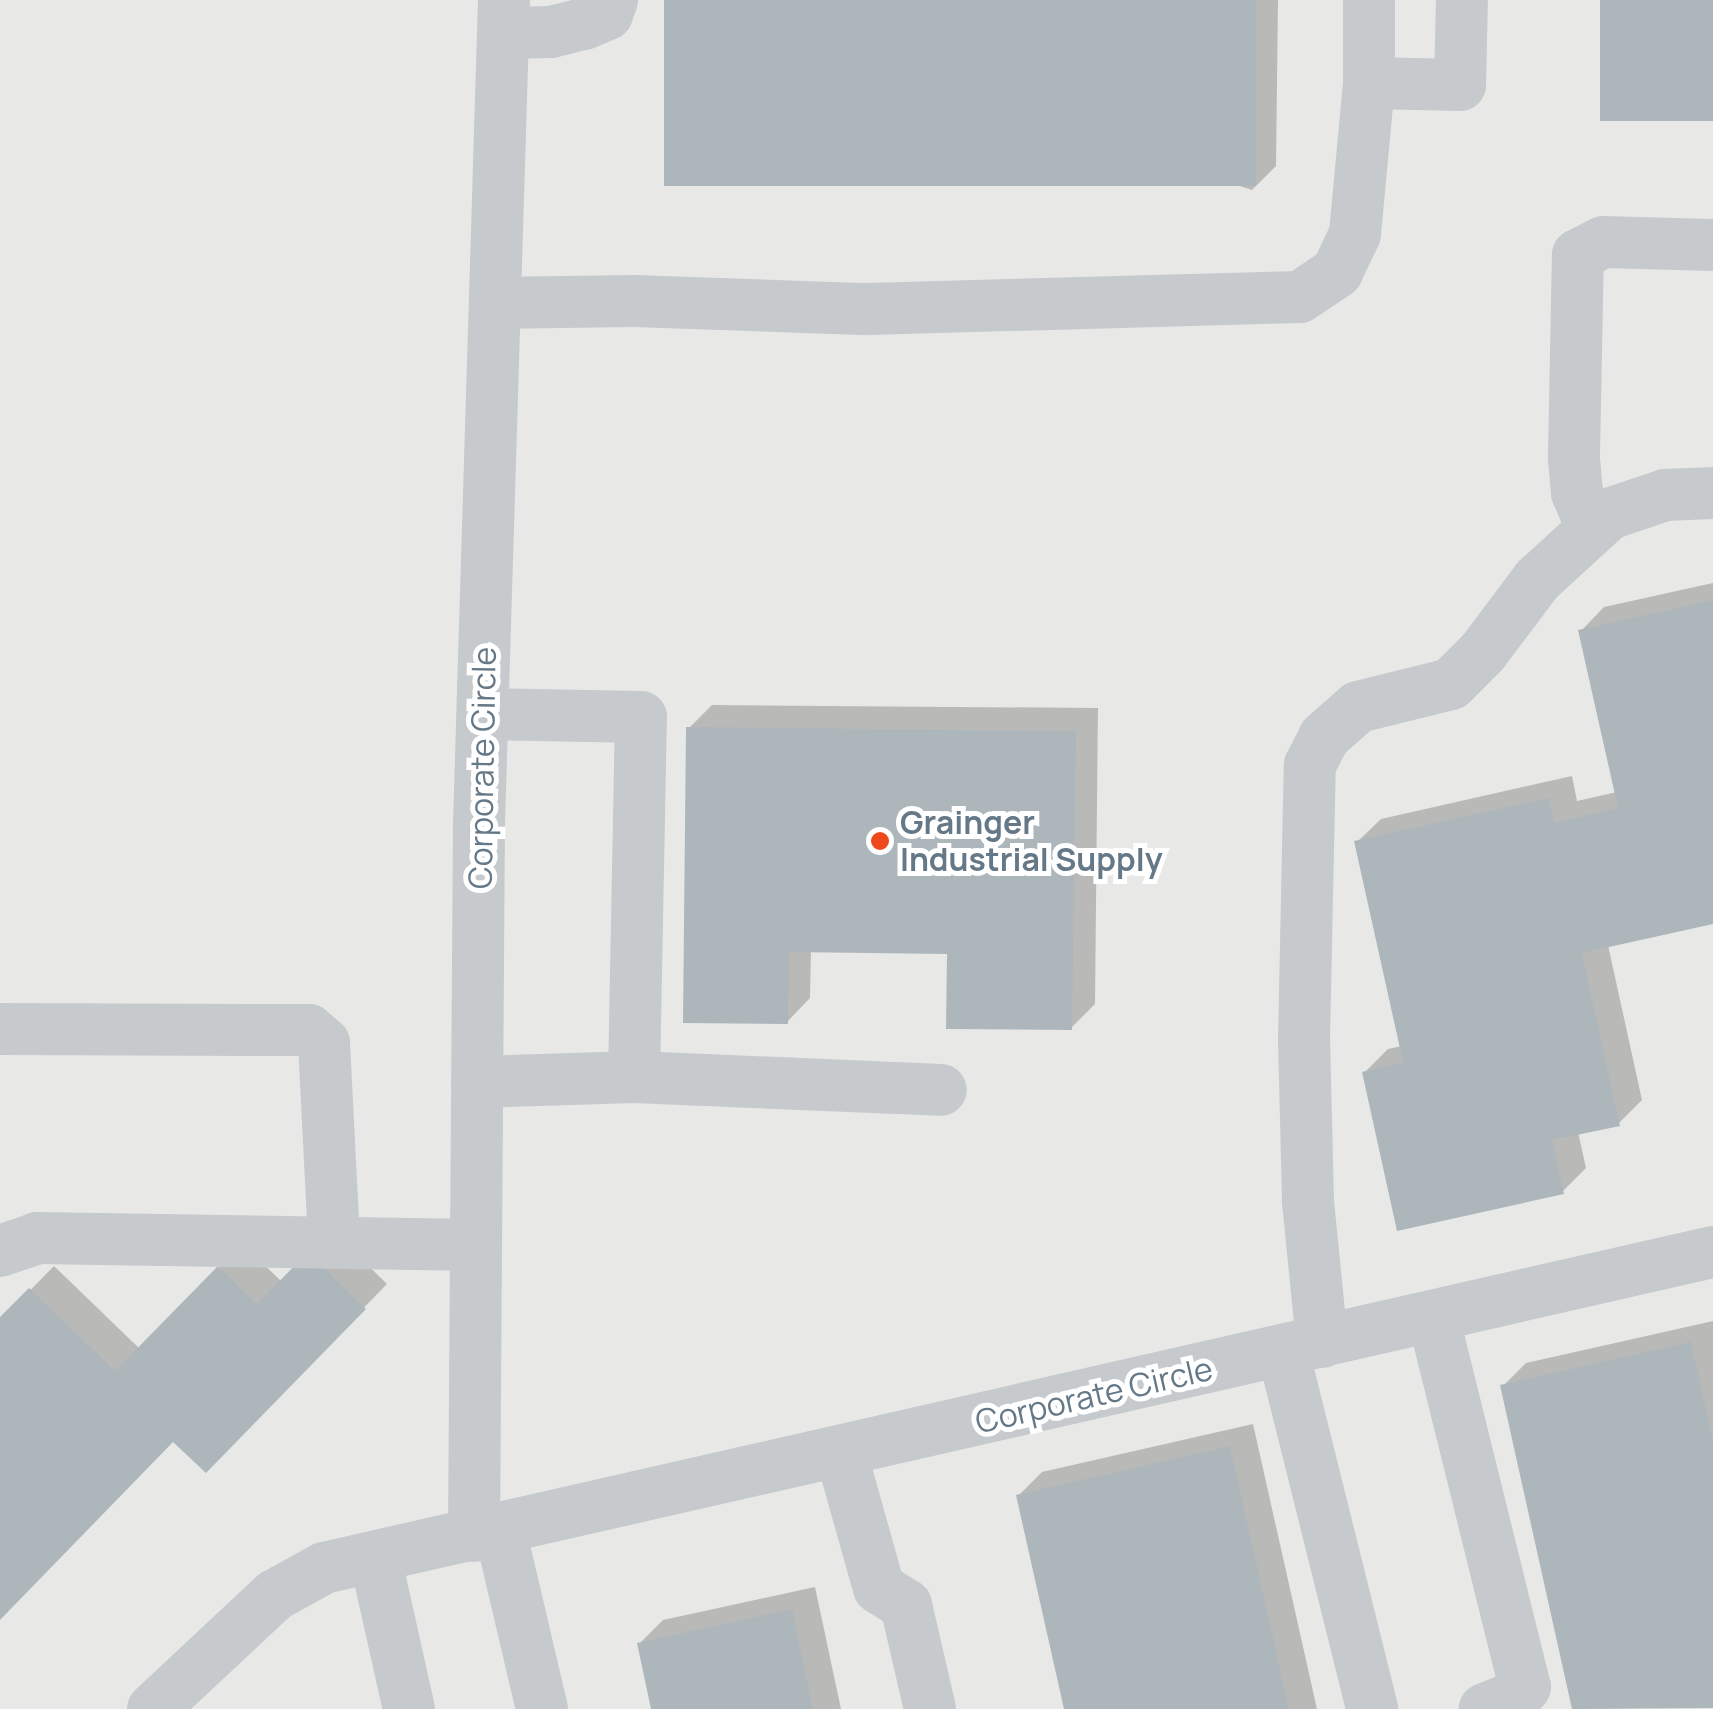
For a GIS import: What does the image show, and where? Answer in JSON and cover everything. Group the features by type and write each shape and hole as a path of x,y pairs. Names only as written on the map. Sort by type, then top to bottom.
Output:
{"street":[{"path":"504,16 551,32 608,14 612,0"},
{"path":"497,303 634,301 868,309 1300,297 1337,272 1354,234 1369,83 1369,0"},
{"path":"1369,83 1460,85 1462,0"},
{"name":"Corporate Circle","path":"487,1533 476,1245 482,714 504,16"},
{"path":"1592,528 1577,493 1574,457 1578,256 1603,242 1713,245"},
{"path":"1372,1709 1302,1346 1308,1201 1304,1040 1310,765 1324,737 1358,708 1450,684 1483,652 1537,580 1609,514 1665,495 1713,494"},
{"path":"482,714 642,717 634,1077"},
{"path":"0,1028 309,1030 324,1042 334,1242"},
{"path":"478,1082 634,1077 941,1090"},
{"path":"0,1251 37,1238 476,1245"},
{"name":"Corporate Circle","path":"154,1709 275,1595 324,1568 1713,1252"},
{"path":"1433,1316 1525,1687 1517,1696 1485,1709"},
{"path":"841,1453 879,1588 906,1606 930,1709"},
{"path":"487,1533 542,1709"},
{"path":"375,1557 409,1709"}],"shaded area":[{"path":"0,0 1713,0 1713,1709 0,1709"}],"building":[{"path":"664,0 1256,0 1256,186 664,186"},
{"path":"1600,0 1713,0 1713,121 1600,121"},
{"path":"1713,600 1713,924 1582,953 1620,1126 1552,1140 1564,1194 1397,1231 1362,1072 1403,1062 1354,841 1549,798 1554,823 1618,808 1578,630"},
{"name":"Grainger Industrial Supply","path":"686,727 1076,731 1072,1030 946,1029 947,954 789,952 788,1024 683,1023"},
{"path":"308,1252 366,1309 206,1473 173,1442 0,1620 0,1317 29,1288 115,1371 218,1266 257,1304"},
{"path":"1691,1342 1713,1440 1713,1708 1572,1709 1500,1385"},
{"path":"1230,1446 1289,1709 1064,1709 1016,1495"},
{"path":"792,1609 813,1709 651,1709 637,1643"}],"place":[{"name":"Grainger Industrial Supply","path":"880,841"}]}
